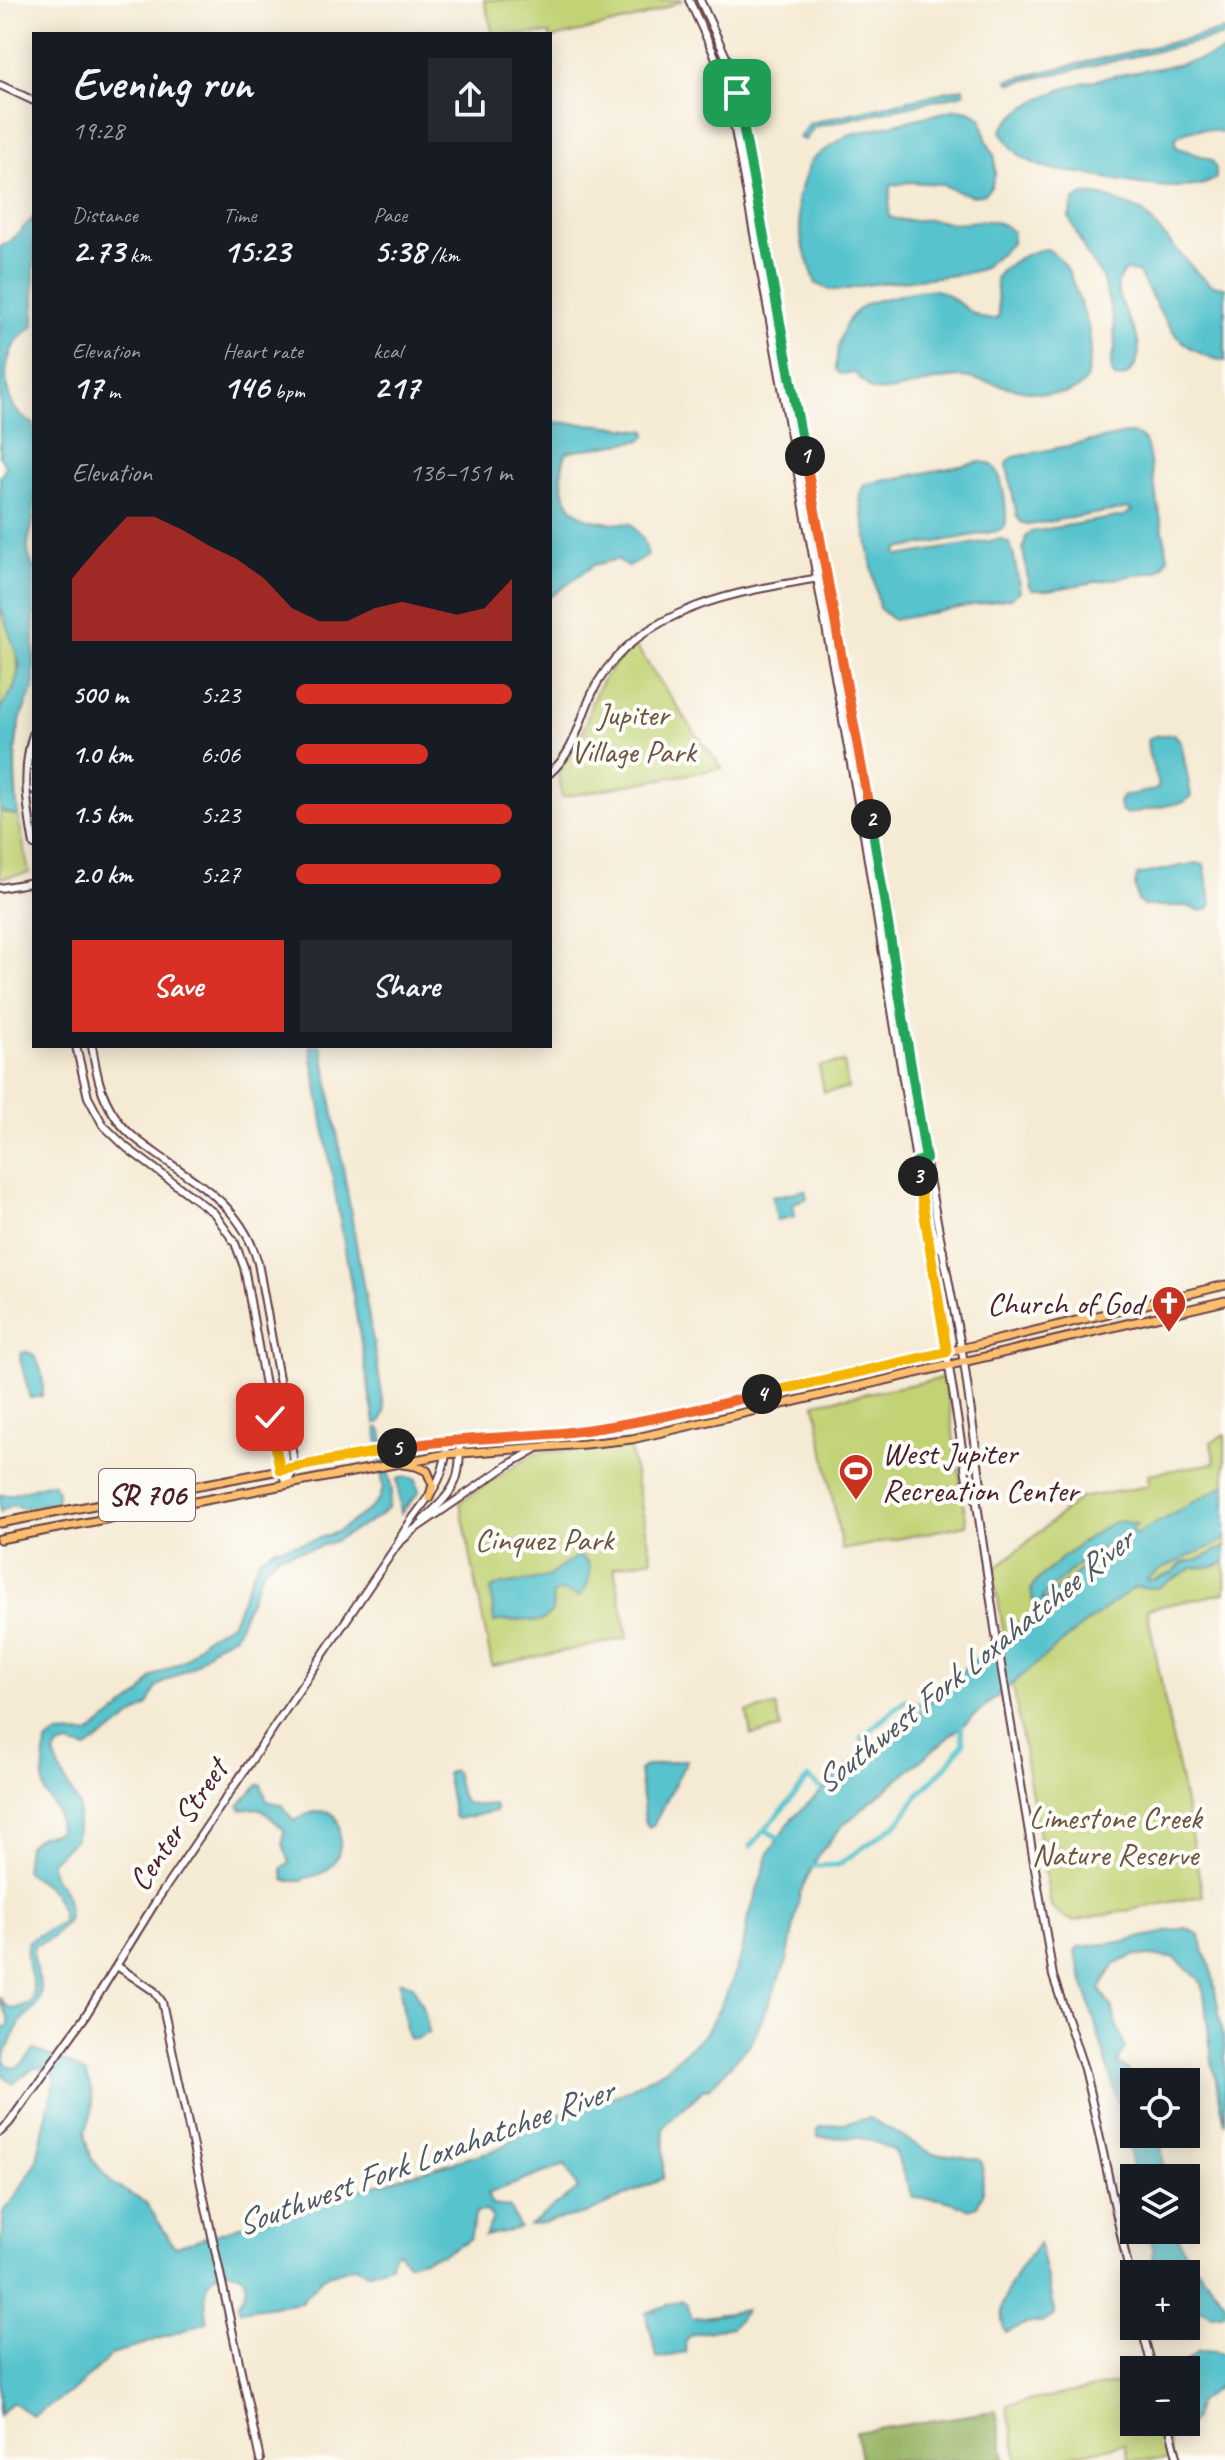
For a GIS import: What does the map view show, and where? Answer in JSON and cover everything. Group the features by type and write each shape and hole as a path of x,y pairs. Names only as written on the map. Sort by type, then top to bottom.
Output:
{"main road":[{"name":"SR 706","path":"0,1523 388,1449 632,1423 961,1349 1225,1285"},
{"name":"SR 706","path":"0,1539 447,1454 632,1439 1225,1301"},
{"path":"393,1463 427,1471 433,1485 429,1498"}],"street":[{"path":"689,0 715,56 733,119 864,835 968,1486 976,1497 1053,1976 1090,2094 1127,2260"},
{"path":"700,0 727,59 742,115 869,803 926,1159 964,1362 981,1485 976,1497"},
{"path":"0,85 32,100"},
{"path":"552,771 575,741 596,684 612,662 633,642 674,616 707,602 753,589 827,576"},
{"path":"32,739 27,760 26,789 32,831"},
{"path":"0,888 32,882"},
{"path":"76,1048 88,1097 103,1125 127,1148 214,1213 235,1243 244,1267 280,1470 287,1483"},
{"path":"92,1048 109,1108 125,1129 218,1198 236,1216 250,1238 258,1263 295,1467 287,1483"},
{"path":"916,1162 926,1159"},
{"path":"924,1208 938,1247 943,1250"},
{"path":"412,1531 452,1490 459,1476 459,1440"},
{"name":"Center Street","path":"0,2132 84,2018 168,1883 397,1545 406,1526 429,1498 445,1467 447,1441"},
{"name":"Center Street","path":"397,1545 412,1531 518,1458 541,1447"},
{"path":"117,1966 154,1991 162,2002 260,2460"},
{"path":"1172,2436 1178,2460"}],"green space":[{"path":"484,0 683,0 642,17 552,39 552,32 492,32"},
{"path":"0,605 14,646 18,670 16,682 0,710"},
{"name":"Jupiter Village Park","path":"635,645 722,768 562,797 558,771 579,740 601,683"},
{"path":"0,811 18,816 29,873 0,878"},
{"path":"844,1062 848,1089 824,1092 819,1066"},
{"path":"945,1378 967,1525 842,1550 815,1403"},
{"name":"Limestone Creek Nature Reserve","path":"1225,1434 1225,1593 1147,1609 1203,1896 1073,1921 1061,1916 1051,1906 993,1571 1080,1498 1149,1486 1148,1474 1215,1463 1211,1442"},
{"name":"Cinquez Park","path":"629,1444 652,1559 614,1567 628,1638 492,1666 460,1502 534,1454"},
{"path":"776,1706 781,1729 751,1735 747,1712"},
{"path":"1120,2383 1120,2436 1167,2436 1171,2460 1129,2460 1125,2444 1050,2460 1018,2460 1007,2405"},
{"path":"996,2411 1005,2460 861,2460 856,2432"}],"water":[{"path":"1225,30 1225,36 1014,83 1008,80"},
{"path":"1225,51 1225,133 1198,129 1185,132 1175,139 1176,147 1212,160 1216,178 1205,184 1156,186 1046,168 1021,156 1001,131 1017,113 1061,90 1194,61"},
{"path":"963,88 963,94 814,127 805,140 799,138 810,123"},
{"path":"957,109 981,117 995,158 991,187 984,194 974,196 940,184 909,182 890,186 889,217 952,223 991,221 1013,232 1012,243 982,269 963,274 844,290 831,290 816,284 802,243 797,199 811,160 848,135"},
{"path":"1084,194 1103,196 1142,211 1199,275 1212,285 1225,287 1225,361 1207,356 1181,340 1138,272 1125,271 1119,278 1119,296 1138,341 1138,354 1132,371 1116,378 1112,373 1111,361 1115,348 1114,321 1102,277 1069,217 1074,201"},
{"path":"32,219 32,328 15,343 6,377 10,400 16,410 32,423 32,526 28,553 32,564 32,693 17,735 18,816 0,811 0,710 14,688 20,665 0,605 0,477 6,467 0,457 0,246 11,241"},
{"path":"1047,249 1062,261 1086,317 1091,346 1087,377 1076,390 1063,393 1027,391 962,377 880,391 870,389 854,373 840,374 836,369 839,343 845,327 864,305 912,292 934,290 946,294 976,315 991,319 999,317 996,277 1019,258"},
{"path":"552,422 646,431 647,435 642,440 567,452 562,480 572,507 597,521 631,524 643,539 648,555 627,567 617,559 594,565 552,596"},
{"path":"1126,434 1139,436 1147,446 1168,557 1163,567 1158,571 1049,590 1033,590 1029,586 1023,549 1026,536 1031,532 1123,516 1132,511 1129,508 1029,525 1021,522 1017,517 1008,461 1014,457"},
{"path":"980,462 992,465 1000,477 1005,526 997,531 898,549 896,552 898,556 1001,539 1010,544 1020,591 1011,598 893,620 879,608 860,499 862,488 867,484"},
{"path":"1174,734 1181,742 1191,796 1184,802 1126,814 1121,811 1119,802 1123,796 1155,790 1159,786 1149,756 1148,739"},
{"path":"1196,863 1204,865 1212,904 1209,909 1144,906 1138,901 1135,887 1137,875"},
{"path":"310,1048 322,1048 383,1400 385,1412 380,1423 375,1424"},
{"path":"805,1190 807,1198 793,1203 795,1216 777,1220 772,1197"},
{"path":"28,1352 36,1359 41,1371 42,1396 30,1398 20,1358 21,1353"},
{"path":"377,1428 382,1431 392,1492 388,1508 335,1541 278,1555 263,1570 235,1635 215,1645 194,1666 157,1686 149,1704 87,1749 68,1744 58,1747 54,1754 79,1806 76,1838 51,1862 54,1877 66,1896 68,1921 52,1938 34,1946 33,1959 40,1998 17,2027 3,2059 7,2065 16,2068 34,2050 68,2063 86,2074 93,2103 85,2131 91,2158 113,2184 146,2203 175,2247 498,2149 546,2118 618,2095 664,2070 706,2033 730,1987 769,1853 790,1821 855,1759 900,1729 965,1668 1038,1607 1033,1602 1031,1589 1045,1573 1113,1523 1137,1525 1131,1528 1135,1535 1225,1485 1225,1539 1165,1567 1147,1579 1173,1573 1182,1563 1198,1560 1225,1547 1225,1562 1215,1567 1193,1568 1157,1588 1135,1587 1077,1630 842,1826 819,1854 800,1893 787,1961 752,2042 708,2089 705,2088 664,2126 663,2178 586,2214 528,2226 578,2189 565,2165 487,2194 492,2205 509,2207 520,2228 485,2236 493,2218 487,2211 476,2212 470,2239 442,2254 408,2263 398,2251 393,2254 391,2265 367,2273 356,2266 322,2277 301,2302 240,2311 238,2304 245,2292 245,2282 234,2272 217,2274 206,2289 207,2322 112,2355 74,2390 33,2416 12,2402 0,2416 0,2249 4,2212 36,2164 55,2077 45,2068 33,2068 13,2084 0,2072 0,2031 9,2026 0,1998 6,2006 14,2009 32,2002 28,1941 62,1923 59,1904 52,1891 25,1871 28,1846 40,1836 59,1832 57,1811 45,1794 46,1742 56,1735 89,1734 141,1694 152,1677 186,1659 205,1638 232,1622 259,1559 276,1548 337,1532 371,1508 378,1501 383,1488","holes":["1123,1533 1127,1539 1079,1571 1042,1602 1043,1596 1078,1564"]},
{"path":"397,1479 416,1479 419,1492 401,1513"},
{"path":"50,1483 57,1491 57,1501 23,1508 12,1505 0,1512 0,1495"},
{"path":"577,1556 590,1568 587,1586 579,1596 563,1591 553,1594 552,1612 540,1621 494,1622 491,1589 547,1577"},
{"path":"687,1760 654,1824 649,1827 645,1821 639,1771 643,1767"},
{"path":"452,1770 464,1802 494,1804 496,1811 457,1819 446,1774"},
{"path":"261,1784 267,1801 283,1805 293,1821 320,1811 334,1815 339,1826 339,1848 336,1859 327,1870 303,1881 285,1881 282,1869 290,1863 283,1844 284,1830 263,1810 241,1810 239,1806"},
{"path":"1186,1928 1200,1935 1211,1967 1225,2046 1225,2124 1212,2061 1204,1993 1199,1979 1175,1958 1135,1955 1115,1964 1100,1989 1112,2009 1125,2049 1118,2062 1126,2068 1120,2068 1120,2110 1075,1953 1078,1947"},
{"path":"399,1982 413,1986 425,2013 429,2033 417,2039 410,2039 407,2035"},
{"path":"870,2118 933,2154 982,2162 983,2194 977,2206 969,2209 941,2199 912,2197 895,2151 879,2143 863,2138 818,2136 817,2129 821,2127"},
{"path":"1130,2148 1162,2148 1163,2164 1132,2164"},
{"path":"1039,2243 1055,2315 1006,2332 1002,2321 1005,2297 1017,2273"},
{"path":"1152,2244 1181,2244 1190,2260 1153,2260"},
{"path":"1200,2272 1225,2301 1225,2313 1211,2315 1200,2309"},
{"path":"682,2300 687,2304 692,2319 746,2310 732,2327 689,2335 685,2342 686,2353 657,2358 646,2313"},
{"path":"1198,2351 1217,2352 1225,2356 1225,2382 1200,2401 1200,2356 1193,2356"}],"waterway":[{"name":"Southwest Fork Loxahatchee River","path":"867,1751 861,1738 905,1700 925,1706"},
{"path":"814,1866 838,1865 898,1823 963,1744 961,1726"},
{"name":"Southwest Fork Loxahatchee River","path":"751,1846 809,1778 821,1789"},
{"path":"765,1830 779,1838"}],"place":[{"name":"Church of God","path":"1169,1334"},
{"name":"West Jupiter Recreation Center","path":"856,1502"}],"route":[{"path":"270,1417 280,1470 422,1443 564,1432 632,1423 947,1352 916,1162 926,1159 869,803 737,93"}]}
